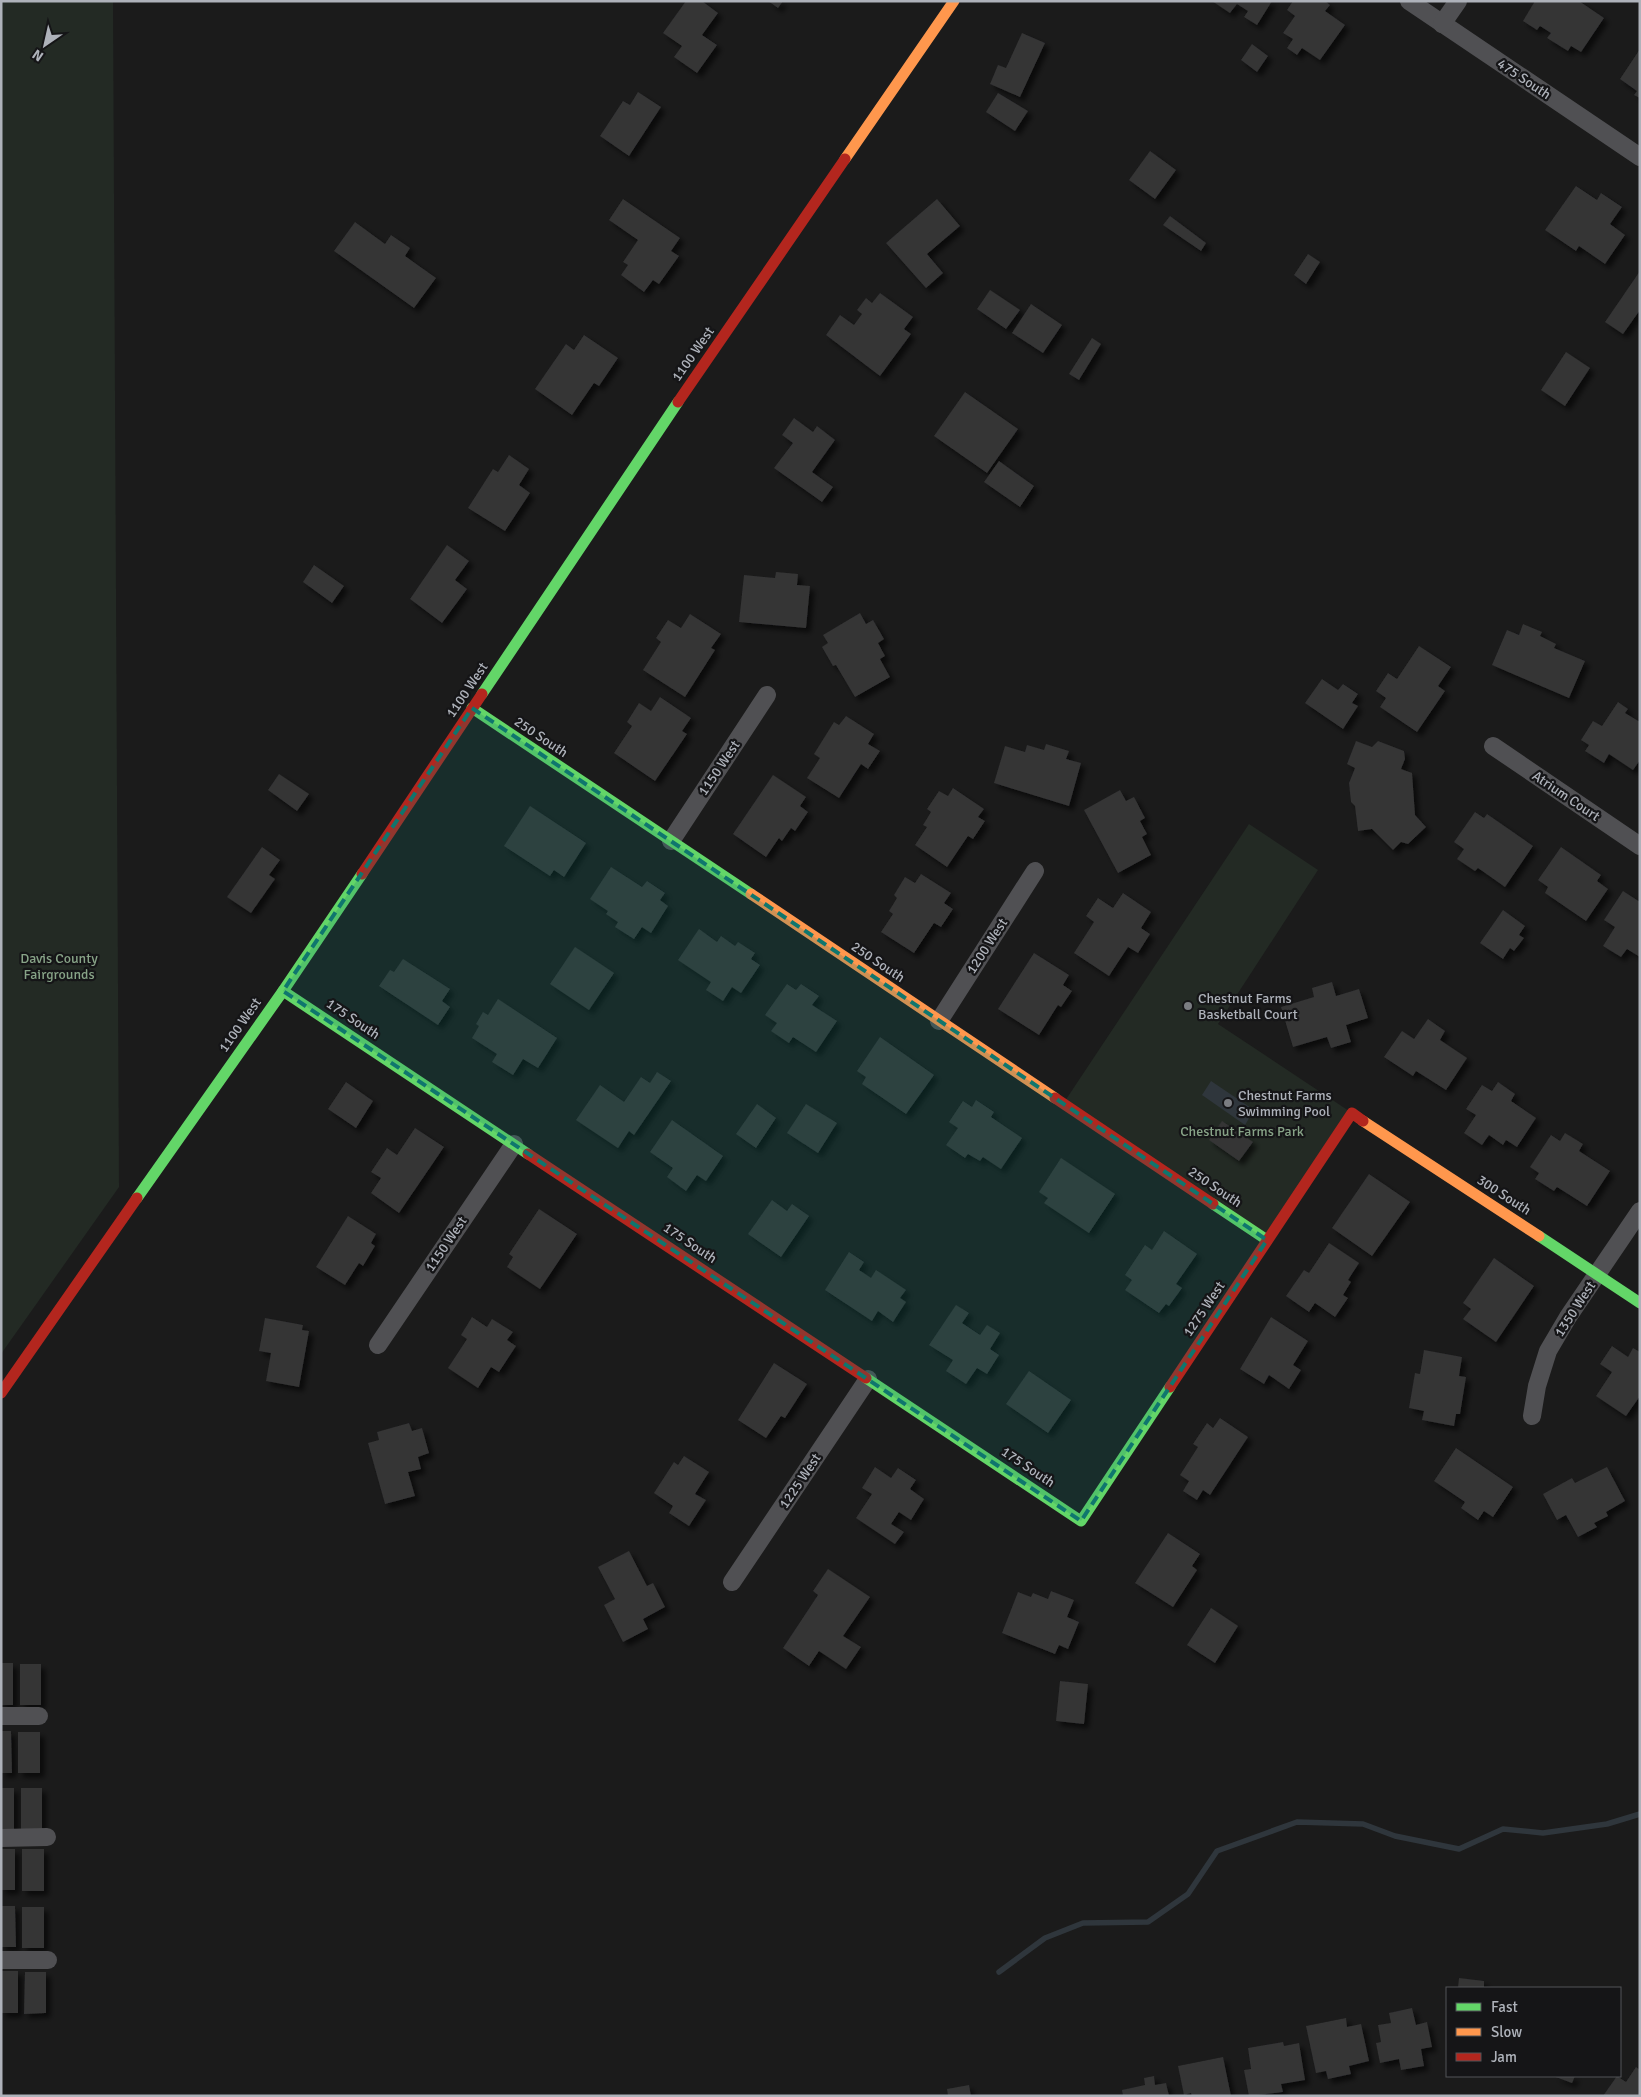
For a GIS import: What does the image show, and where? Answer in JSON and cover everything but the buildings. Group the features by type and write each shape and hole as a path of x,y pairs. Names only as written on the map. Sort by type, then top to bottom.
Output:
{"street":[{"name":"1100 West","path":"1,1393 283,990 671,412 954,1"},
{"name":"475 South","path":"1409,1 1640,157"},
{"path":"1442,24 1458,1"},
{"name":"1150 West","path":"670,841 767,696"},
{"name":"250 South","path":"472,708 1268,1240"},
{"name":"Atrium Court","path":"1493,746 1640,846"},
{"name":"1200 West","path":"939,1021 1035,872"},
{"name":"175 South","path":"283,990 1081,1521"},
{"name":"1275 West","path":"1081,1521 1352,1113"},
{"name":"300 South","path":"1352,1113 1640,1303"},
{"name":"1150 West","path":"378,1345 514,1144"},
{"name":"1350 West","path":"1532,1416 1537,1386 1548,1351 1640,1211"},
{"name":"1225 West","path":"732,1582 868,1379"},
{"path":"1,1716 39,1716"},
{"path":"1,1838 47,1837"},
{"path":"1,1960 48,1960"}],"highlighted area":[{"path":"472,708 1267,1240 1081,1521 283,991"}],"green space":[{"name":"Davis County Fairgrounds","path":"1,1 113,1 119,1187 1,1354"},
{"name":"Chestnut Farms Park","path":"1249,824 1318,870 1218,1024 1352,1113 1267,1240 1063,1104"}],"shaded area":[{"name":"Chestnut Farms Swimming Pool","path":"1211,1081 1254,1110 1245,1125 1202,1095"}],"waterway":[{"path":"999,1972 1045,1938 1083,1923 1148,1922 1188,1894 1217,1851 1297,1822 1363,1824 1395,1836 1459,1849 1503,1829 1543,1833 1607,1824 1640,1814"}],"traffic: fast":[{"path":"482,694 678,402"},
{"path":"472,708 751,894"},
{"path":"137,1198 283,991 362,874"},
{"path":"283,991 528,1154"},
{"path":"1213,1204 1267,1240"},
{"path":"1539,1236 1640,1303"},
{"path":"866,1378 1081,1521 1170,1387"}],"traffic: slow":[{"path":"845,159 954,1"},
{"path":"751,894 1055,1098"},
{"path":"1363,1121 1539,1236"}],"traffic: jam":[{"path":"678,402 845,159"},
{"path":"362,874 482,694"},
{"path":"1055,1098 1213,1204"},
{"path":"1170,1387 1352,1113 1363,1121"},
{"path":"528,1154 866,1378"},
{"path":"1,1393 137,1198"}],"place":[{"name":"Chestnut Farms Basketball Court","path":"1188,1006"},
{"name":"Chestnut Farms Swimming Pool","path":"1228,1103"}]}
